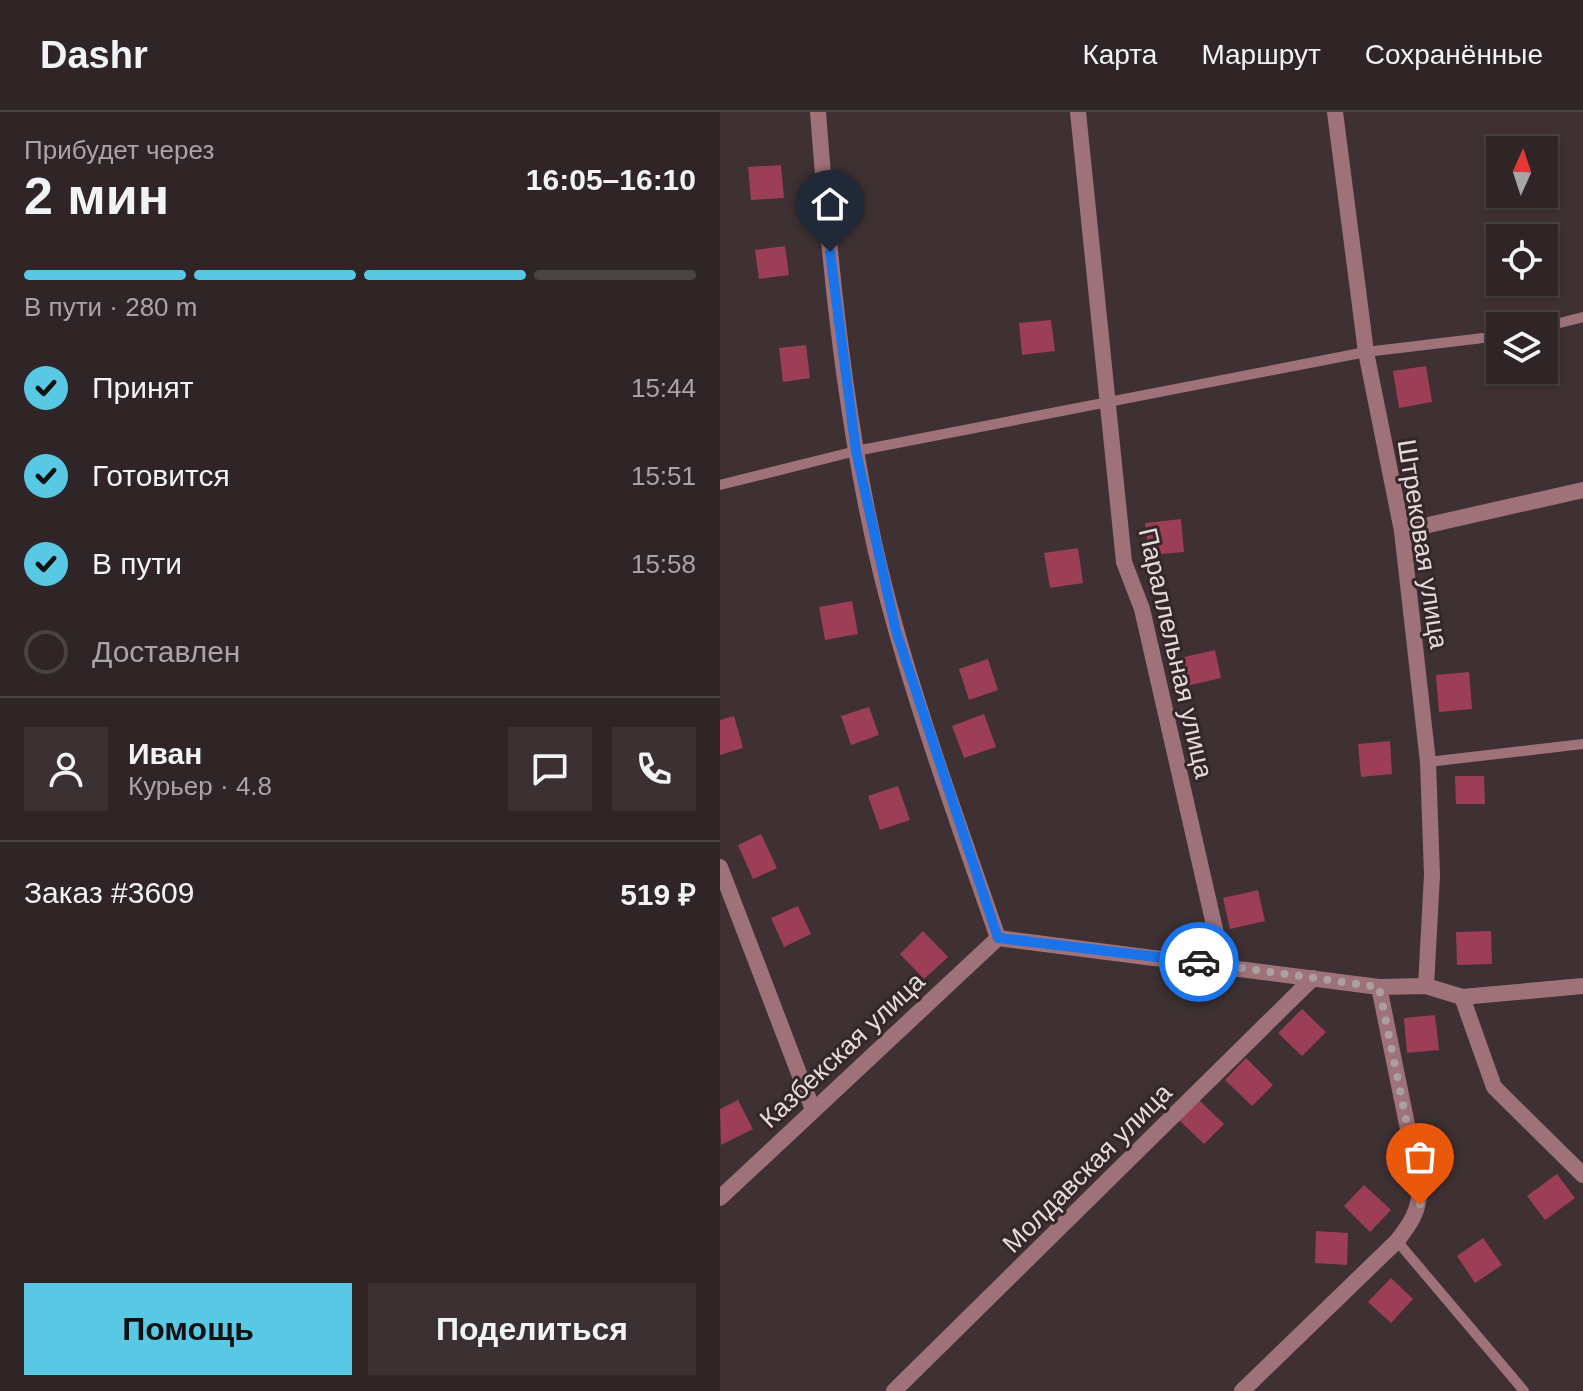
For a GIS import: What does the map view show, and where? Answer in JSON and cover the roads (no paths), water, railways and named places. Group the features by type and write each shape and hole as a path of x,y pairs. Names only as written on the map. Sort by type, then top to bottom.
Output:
{"street":[{"path":"818,112 826,224 856,451 896,631 998,938 1219,964 1379,987 1426,986 1462,997 1583,986"},
{"name":"Параллельная улица","path":"1078,112 1124,562 1146,625 1220,951 1219,964"},
{"name":"Штрековая улица","path":"1335,112 1366,352 1402,531 1428,762 1432,875 1426,986"},
{"path":"1402,531 1583,490"},
{"path":"720,867 813,1110"},
{"name":"Казбекская улица","path":"722,1191 998,938"},
{"name":"Молдавская улица","path":"894,1391 1313,978"},
{"path":"1242,1391 1397,1241 1414,1219 1420,1188 1379,987"},
{"path":"1462,997 1494,1087 1583,1175"}],"lane":[{"path":"1558,323 1583,317"},
{"path":"720,485 856,451 1366,352 1486,338"},
{"path":"1428,762 1583,744"},
{"path":"1397,1241 1524,1391"}]}
